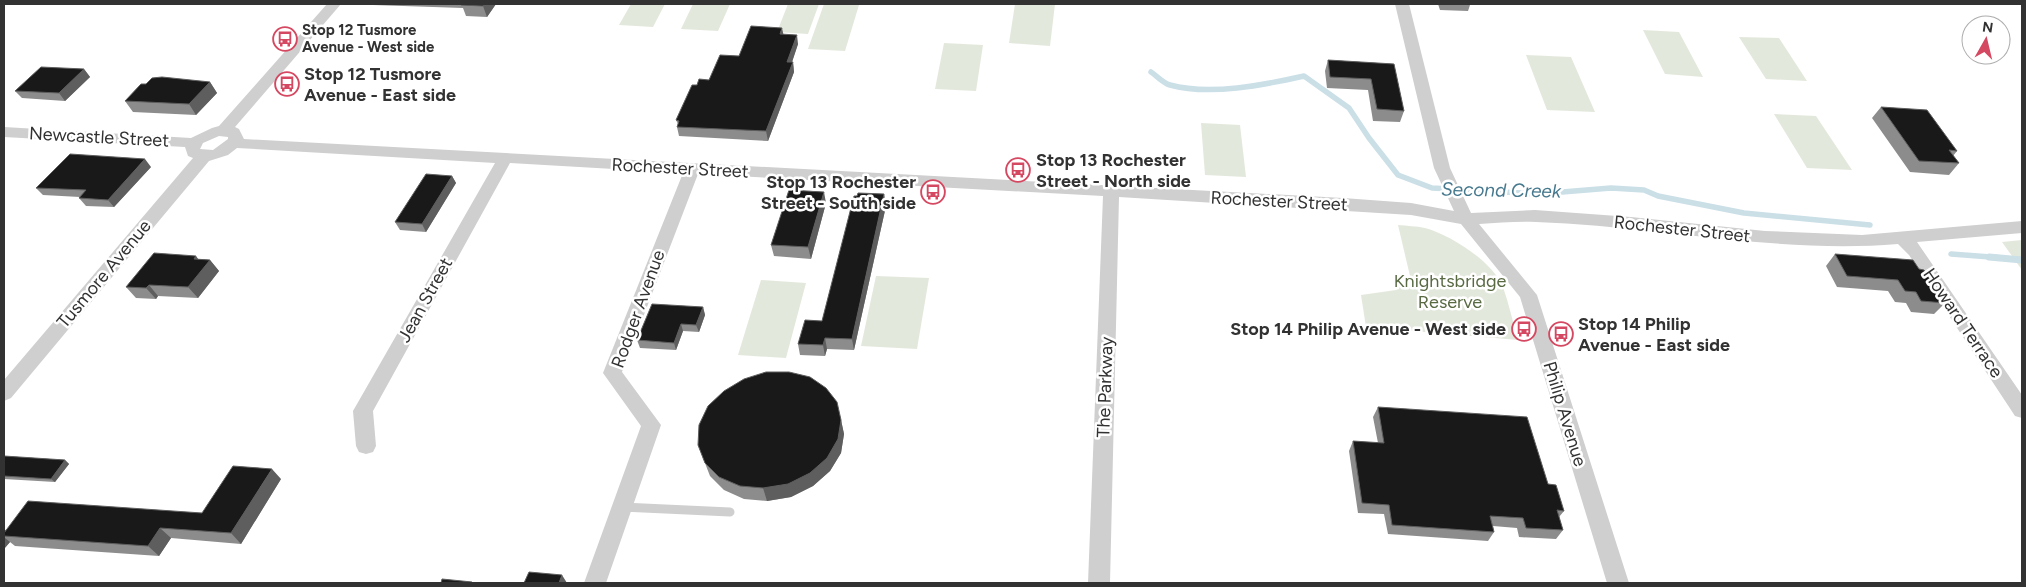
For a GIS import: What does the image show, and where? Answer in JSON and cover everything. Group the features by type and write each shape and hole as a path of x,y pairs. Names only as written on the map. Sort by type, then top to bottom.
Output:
{"street":[{"path":"229,136 204,135 199,149 221,152 229,136 334,4"},
{"name":"Philip Avenue","path":"1402,4 1442,168 1466,219 1528,295 1618,583"},
{"name":"Newcastle Street","path":"4,132 199,149"},
{"name":"Rochester Street","path":"229,136 505,159 1411,209 1466,219 1534,216 1631,223 1765,237 1862,241 2022,227"},
{"name":"Tusmore Avenue","path":"4,393 199,149"},
{"name":"Jean Street","path":"366,446 363,411 505,159"},
{"name":"Rodger Avenue","path":"595,583 651,425 612,373 692,169"},
{"name":"The Parkway","path":"1099,583 1111,191"},
{"name":"Howard Terrace","path":"1902,237 1915,250 2022,410"}],"lane":[{"path":"622,507 730,512"}],"green space":[{"path":"631,4 665,4 653,27 619,25"},
{"path":"693,4 730,4 718,31 681,29"},
{"path":"788,4 819,4 808,34 777,32"},
{"path":"824,4 859,5 845,51 808,49"},
{"path":"1015,4 1055,4 1050,46 1009,43"},
{"path":"1643,30 1679,32 1703,77 1665,74"},
{"path":"1739,37 1779,38 1807,81 1766,79"},
{"path":"944,43 983,45 976,91 935,89"},
{"path":"1526,55 1571,57 1595,112 1547,110"},
{"path":"1774,114 1816,116 1852,170 1807,168"},
{"path":"1201,123 1240,125 1246,177 1205,175"},
{"name":"Knightsbridge Reserve","path":"1398,225 1415,226 1435,232 1458,243 1481,259 1498,278 1503,287 1518,340 1366,327 1361,295 1396,290 1410,276"},
{"path":"2022,240 2022,270 2002,242"},
{"path":"876,276 929,278 917,349 861,346"},
{"path":"761,280 806,283 786,358 738,355"}],"building":[{"path":"462,4 484,4 483,6"},
{"path":"751,26 782,28 780,34 797,35 787,62 793,62 766,131 677,127 679,121 676,120 692,85 697,85 699,79 709,80 720,55 739,56"},
{"path":"1328,60 1394,64 1404,111 1377,109 1371,79 1330,77"},
{"path":"41,67 84,69 59,93 15,91"},
{"path":"162,77 210,82 189,104 125,101 141,84 146,84 152,78"},
{"path":"1881,107 1927,110 1957,151 1949,150 1959,163 1919,161"},
{"path":"70,154 145,159 108,200 79,198 86,190 36,188"},
{"path":"426,174 452,176 422,224 395,222"},
{"path":"789,190 824,192 808,247 771,245"},
{"path":"858,193 884,194 852,339 825,338 823,345 798,344 805,320 822,321 854,196 857,196"},
{"path":"154,253 196,256 194,259 210,260 188,287 149,285 146,288 126,287"},
{"path":"1835,254 1913,260 1919,269 1924,270 1945,303 1921,301 1916,292 1905,291 1898,280 1847,276"},
{"path":"652,304 703,307 696,325 681,324 674,343 637,340"},
{"path":"766,372 789,372 810,377 826,388 837,402 841,420 838,439 827,458 810,473 788,484 763,488 740,486 719,477 705,463 698,445 699,425 708,406 724,391 744,379"},
{"path":"1378,407 1527,417 1548,484 1556,485 1564,511 1557,510 1563,530 1526,528 1523,518 1490,516 1494,532 1392,525 1389,505 1362,503 1353,441 1384,443"},
{"path":"4,456 65,460 51,479 4,476"},
{"path":"233,466 272,469 231,533 160,528 148,546 4,536 4,533 28,501 202,513"},
{"path":"529,572 562,575 559,583 524,583"},
{"path":"442,579 472,582 441,583"}],"waterway":[{"name":"Second Creek","path":"1151,72 1170,85 1202,90 1255,86 1304,76 1349,108 1369,138 1398,175 1432,188 1538,194 1611,188 1644,190 1658,196 1744,213 1870,225"},
{"name":"Second Creek","path":"1951,254 2004,258"},
{"name":"Second Creek","path":"1989,257 2022,260"}],"place":[{"name":"Stop 12 Tusmore Avenue - West side","path":"285,39"},
{"name":"Stop 12 Tusmore Avenue - East side","path":"287,84"},
{"name":"Stop 13 Rochester Street - North side","path":"1018,170"},
{"name":"Stop 13 Rochester Street - South side","path":"933,192"},
{"name":"Stop 14 Philip Avenue - West side","path":"1524,329"},
{"name":"Stop 14 Philip Avenue - East side","path":"1561,334"}]}
